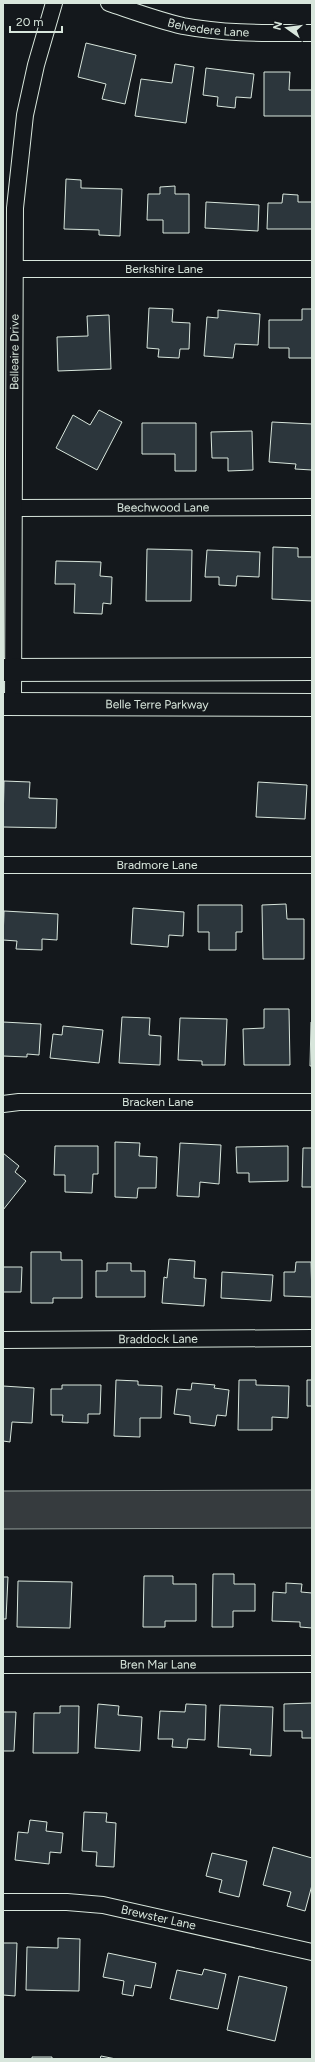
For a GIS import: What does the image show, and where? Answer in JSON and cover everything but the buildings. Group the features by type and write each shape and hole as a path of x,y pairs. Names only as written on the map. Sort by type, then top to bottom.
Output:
{"main road":[{"path":"8,670 312,669"},
{"name":"Belle Terre Parkway","path":"8,704 312,705"}],"street":[{"name":"Belleaire Drive","path":"8,704 14,508 15,208 21,145 36,65 54,3"},
{"name":"Belvedere Lane","path":"109,3 153,18 183,26 224,32 312,33"},
{"name":"Berkshire Lane","path":"15,269 312,270"},
{"name":"Beechwood Lane","path":"14,508 312,507"},
{"name":"Bradmore Lane","path":"3,865 312,865"},
{"name":"Bracken Lane","path":"3,1104 19,1102 312,1102"},
{"name":"Braddock Lane","path":"3,1340 312,1338"},
{"name":"Bren Mar Lane","path":"3,1665 312,1664"},
{"name":"Brewster Lane","path":"3,1902 67,1902 103,1905 312,1952"}],"shaded area":[{"path":"312,1490 312,1528 3,1529 3,1491"}]}
